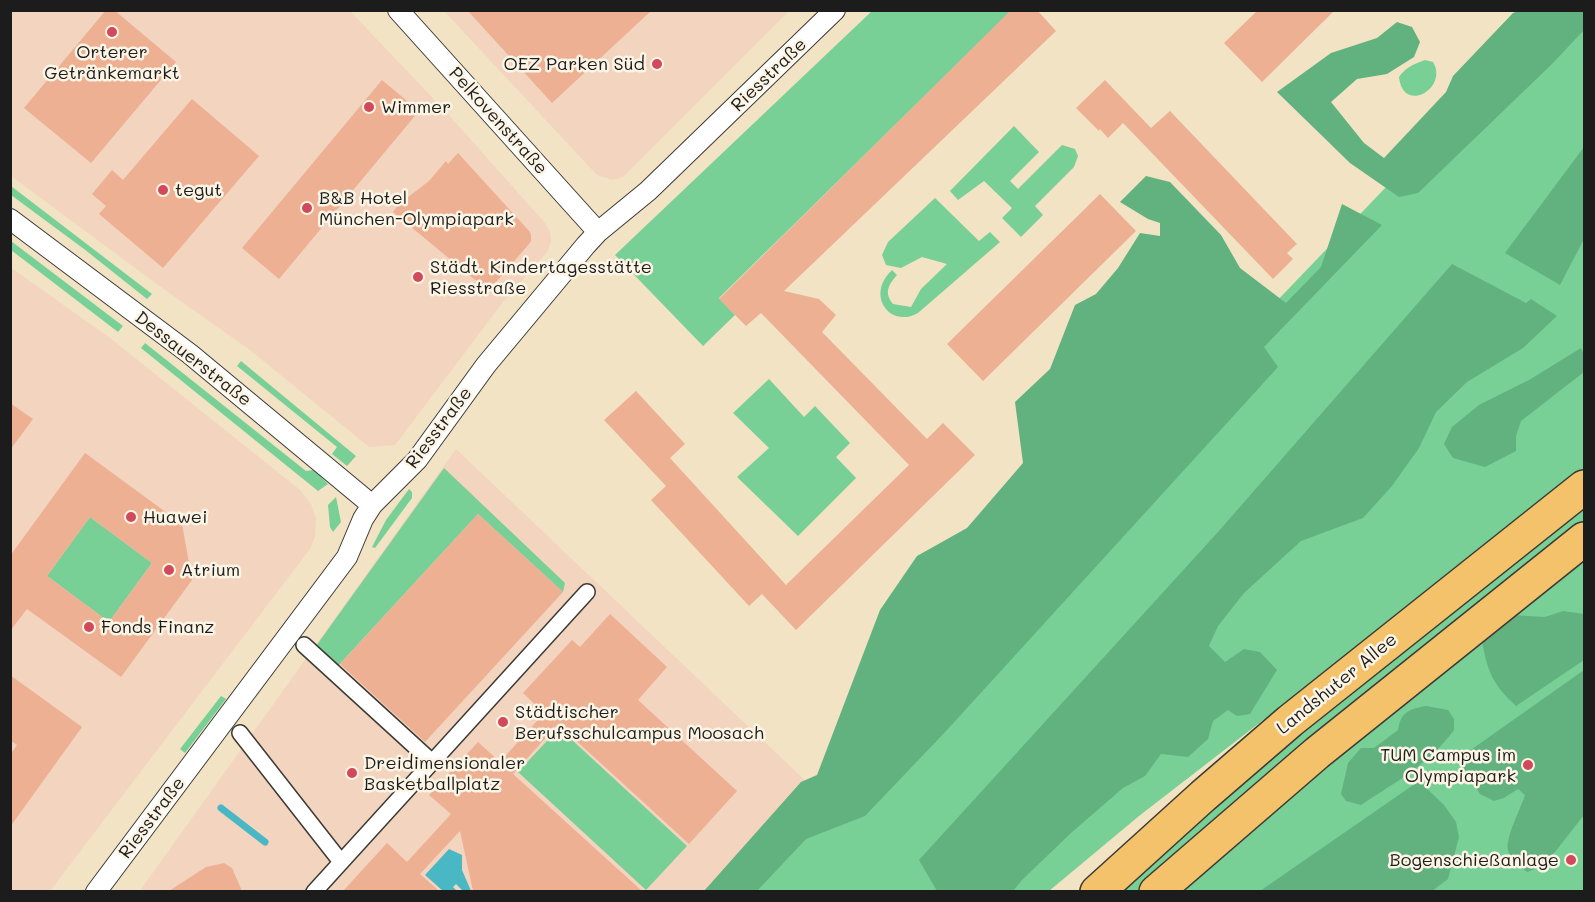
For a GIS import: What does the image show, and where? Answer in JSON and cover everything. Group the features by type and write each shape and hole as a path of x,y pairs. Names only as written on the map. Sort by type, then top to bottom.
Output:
{"highway":[{"name":"Landshuter Allee","path":"1097,891 1290,721 1584,488"},
{"path":"1156,891 1317,753 1584,539"}],"street":[{"name":"Pelkovenstraße","path":"398,10 598,232"},
{"name":"Riesstraße","path":"96,891 347,557 358,529 372,504 417,460 493,356 527,314 598,232 648,191 835,10"},
{"name":"Dessauerstraße","path":"10,219 190,354 372,504"},
{"path":"314,891 587,592"},
{"path":"304,645 432,762"},
{"path":"240,733 341,862"}],"shaded area":[{"path":"10,11 350,11 447,113 545,223 550,232 551,241 548,251 503,302 395,445 369,447 250,350 11,176"},
{"path":"444,11 789,11 623,177 612,180 597,175"},
{"path":"10,267 110,338 300,490 311,504 316,518 315,536 310,549 50,891 11,891"},
{"name":"Städtischer Berufsschulcampus Moosach","path":"456,449 812,787 719,891 139,892"}],"green space":[{"path":"872,11 1011,11 719,298 735,315 703,346 615,255"},
{"path":"1518,11 1584,11 1584,30 1552,64 1418,193 1399,197 1350,163 1277,92 1331,53 1377,38 1397,22 1412,27 1420,42 1414,57 1387,74 1357,79 1331,102 1364,143 1384,158 1446,92 1453,76 1513,13"},
{"path":"1584,11 1584,472 1139,816 1049,891 720,892 812,786 1527,40"},
{"path":"1425,60 1433,62 1436,72 1435,81 1424,94 1416,96 1408,94 1402,88 1399,77 1410,66"},
{"path":"1014,126 1039,152 1010,181 1018,189 1062,145 1075,149 1078,156 1074,167 1035,206 1043,215 1021,237 1002,218 1012,208 984,181 958,200 950,191"},
{"path":"1584,147 1584,239 1560,285 1505,253"},
{"path":"1146,176 1170,182 1221,235 1240,268 1286,303 1321,267 1342,204 1382,225 1264,347 1278,367 947,730 865,816 806,839 757,891 704,891 801,782 817,775 880,610 917,556 967,528 1023,463 1015,402 1050,369 1075,305 1096,294 1118,268 1140,233 1160,236 1160,223 1148,219 1120,202"},
{"path":"11,186 152,294 147,299 11,195"},
{"path":"935,198 979,241 990,232 1000,242 918,313 908,317 898,317 884,307 881,299 884,280 892,270 897,275 888,289 890,300 893,304 911,307 921,289 947,264 922,257 901,268 886,265 882,255 888,242"},
{"path":"11,241 123,326 118,332 11,250"},
{"path":"1452,264 1526,303 1531,299 1557,316 1523,348 1467,382 1436,412 1419,448 1392,486 1363,518 1301,541 1244,593 1218,626 1209,646 1225,662 1244,649 1260,652 1277,670 1250,714 1237,716 1228,710 1213,721 1208,739 1188,757 1161,754 1145,776 1123,788 1071,833 1013,891 937,891 919,860 1218,532"},
{"path":"145,343 306,471 314,470 328,484 318,491 141,348"},
{"path":"1581,348 1584,355 1584,372 1521,421 1516,436 1516,451 1485,467 1453,458 1444,444 1452,427 1479,405 1529,380"},
{"path":"241,361 356,456 347,466 332,454 337,447 237,366"},
{"path":"769,379 804,417 815,406 850,443 836,457 856,478 798,536 737,477 769,448 733,413"},
{"path":"444,468 565,583 563,592 478,514 337,667 316,646"},
{"path":"409,489 412,492 412,498 375,548 372,547 386,520"},
{"path":"336,497 341,522 333,532 330,527 328,505"},
{"path":"1584,503 1584,525 1167,865 1139,891 1116,892 1321,714"},
{"path":"90,517 152,563 109,622 47,576"},
{"path":"1584,555 1584,891 1181,892 1290,797"},
{"path":"1563,611 1584,614 1584,660 1516,706 1501,691 1492,677 1482,641 1512,615 1545,617"},
{"path":"1584,670 1584,815 1555,852 1538,868 1527,872 1511,857 1508,850 1511,831 1525,795 1518,789 1494,801 1480,794 1458,759"},
{"path":"221,696 226,699 185,753 180,749"},
{"path":"1426,706 1448,710 1454,719 1454,730 1444,742 1423,763 1361,805 1346,801 1341,794 1348,763 1361,748 1374,748 1398,730 1401,719 1407,712"},
{"path":"559,728 687,846 646,890 518,772"},
{"path":"1419,781 1444,805 1456,822 1459,837 1448,879 1432,891 1260,891"}],"water":[{"path":"449,849 462,855 462,870 471,891 463,891 456,884 453,887 457,891 443,891 425,875"}],"building":[{"path":"106,10 114,10 176,62 91,163 24,108"},
{"name":"OEZ Parken Süd","path":"467,10 652,10 552,103"},
{"path":"1011,10 1037,10 1056,31 784,291 819,299 836,315 822,332 927,439 943,423 975,455 796,630 762,594 749,606 651,500 666,486 604,420 636,391 685,444 670,458 786,585 909,465 761,313 746,326 719,299"},
{"path":"1258,10 1335,10 1262,82 1224,43"},
{"name":"B&B Hotel München-Olympiapark","path":"382,80 419,111 279,279 242,248"},
{"path":"1105,80 1151,128 1170,111 1297,244 1287,253 1293,259 1273,279 1123,123 1108,138 1076,108"},
{"path":"192,99 259,156 163,268 99,214 106,206 92,194 112,170 123,180"},
{"path":"458,153 531,235 529,244 496,282 489,286 480,284 393,212 399,204 429,181 446,161 448,164"},
{"path":"1100,194 1136,231 983,381 947,344"},
{"path":"10,403 33,419 10,450"},
{"name":"Atrium","path":"85,453 182,524 192,580 121,677 27,609 10,631 10,556","holes":["90,517 152,563 109,622 47,576"]},
{"path":"478,514 563,592 425,742 340,664"},
{"path":"610,614 667,667 638,700 737,791 689,844 558,724 513,774 642,891 473,891 460,831 420,874 439,891 343,891 387,843 407,862 451,814 429,795 478,742 500,762 544,713 523,693 572,640 580,647"},
{"path":"10,675 82,727 10,827 10,755 17,745 10,740"},
{"path":"224,863 232,868 242,891 169,891 206,867"}],"waterway":[{"path":"221,808 265,842"}],"place":[{"name":"Orterer Getränkemarkt","path":"112,32"},
{"name":"OEZ Parken Süd","path":"657,64"},
{"name":"Wimmer","path":"369,107"},
{"name":"tegut","path":"163,190"},
{"name":"B&B Hotel München-Olympiapark","path":"307,208"},
{"name":"Städt. Kindertagesstätte Riesstraße","path":"418,277"},
{"name":"Huawei","path":"131,517"},
{"name":"Atrium","path":"169,570"},
{"name":"Fonds Finanz","path":"89,627"},
{"name":"Städtischer Berufsschulcampus Moosach","path":"503,722"},
{"name":"TUM Campus im Olympiapark","path":"1528,765"},
{"name":"Dreidimensionaler Basketballplatz","path":"352,773"},
{"name":"Bogenschießanlage","path":"1571,860"}]}
